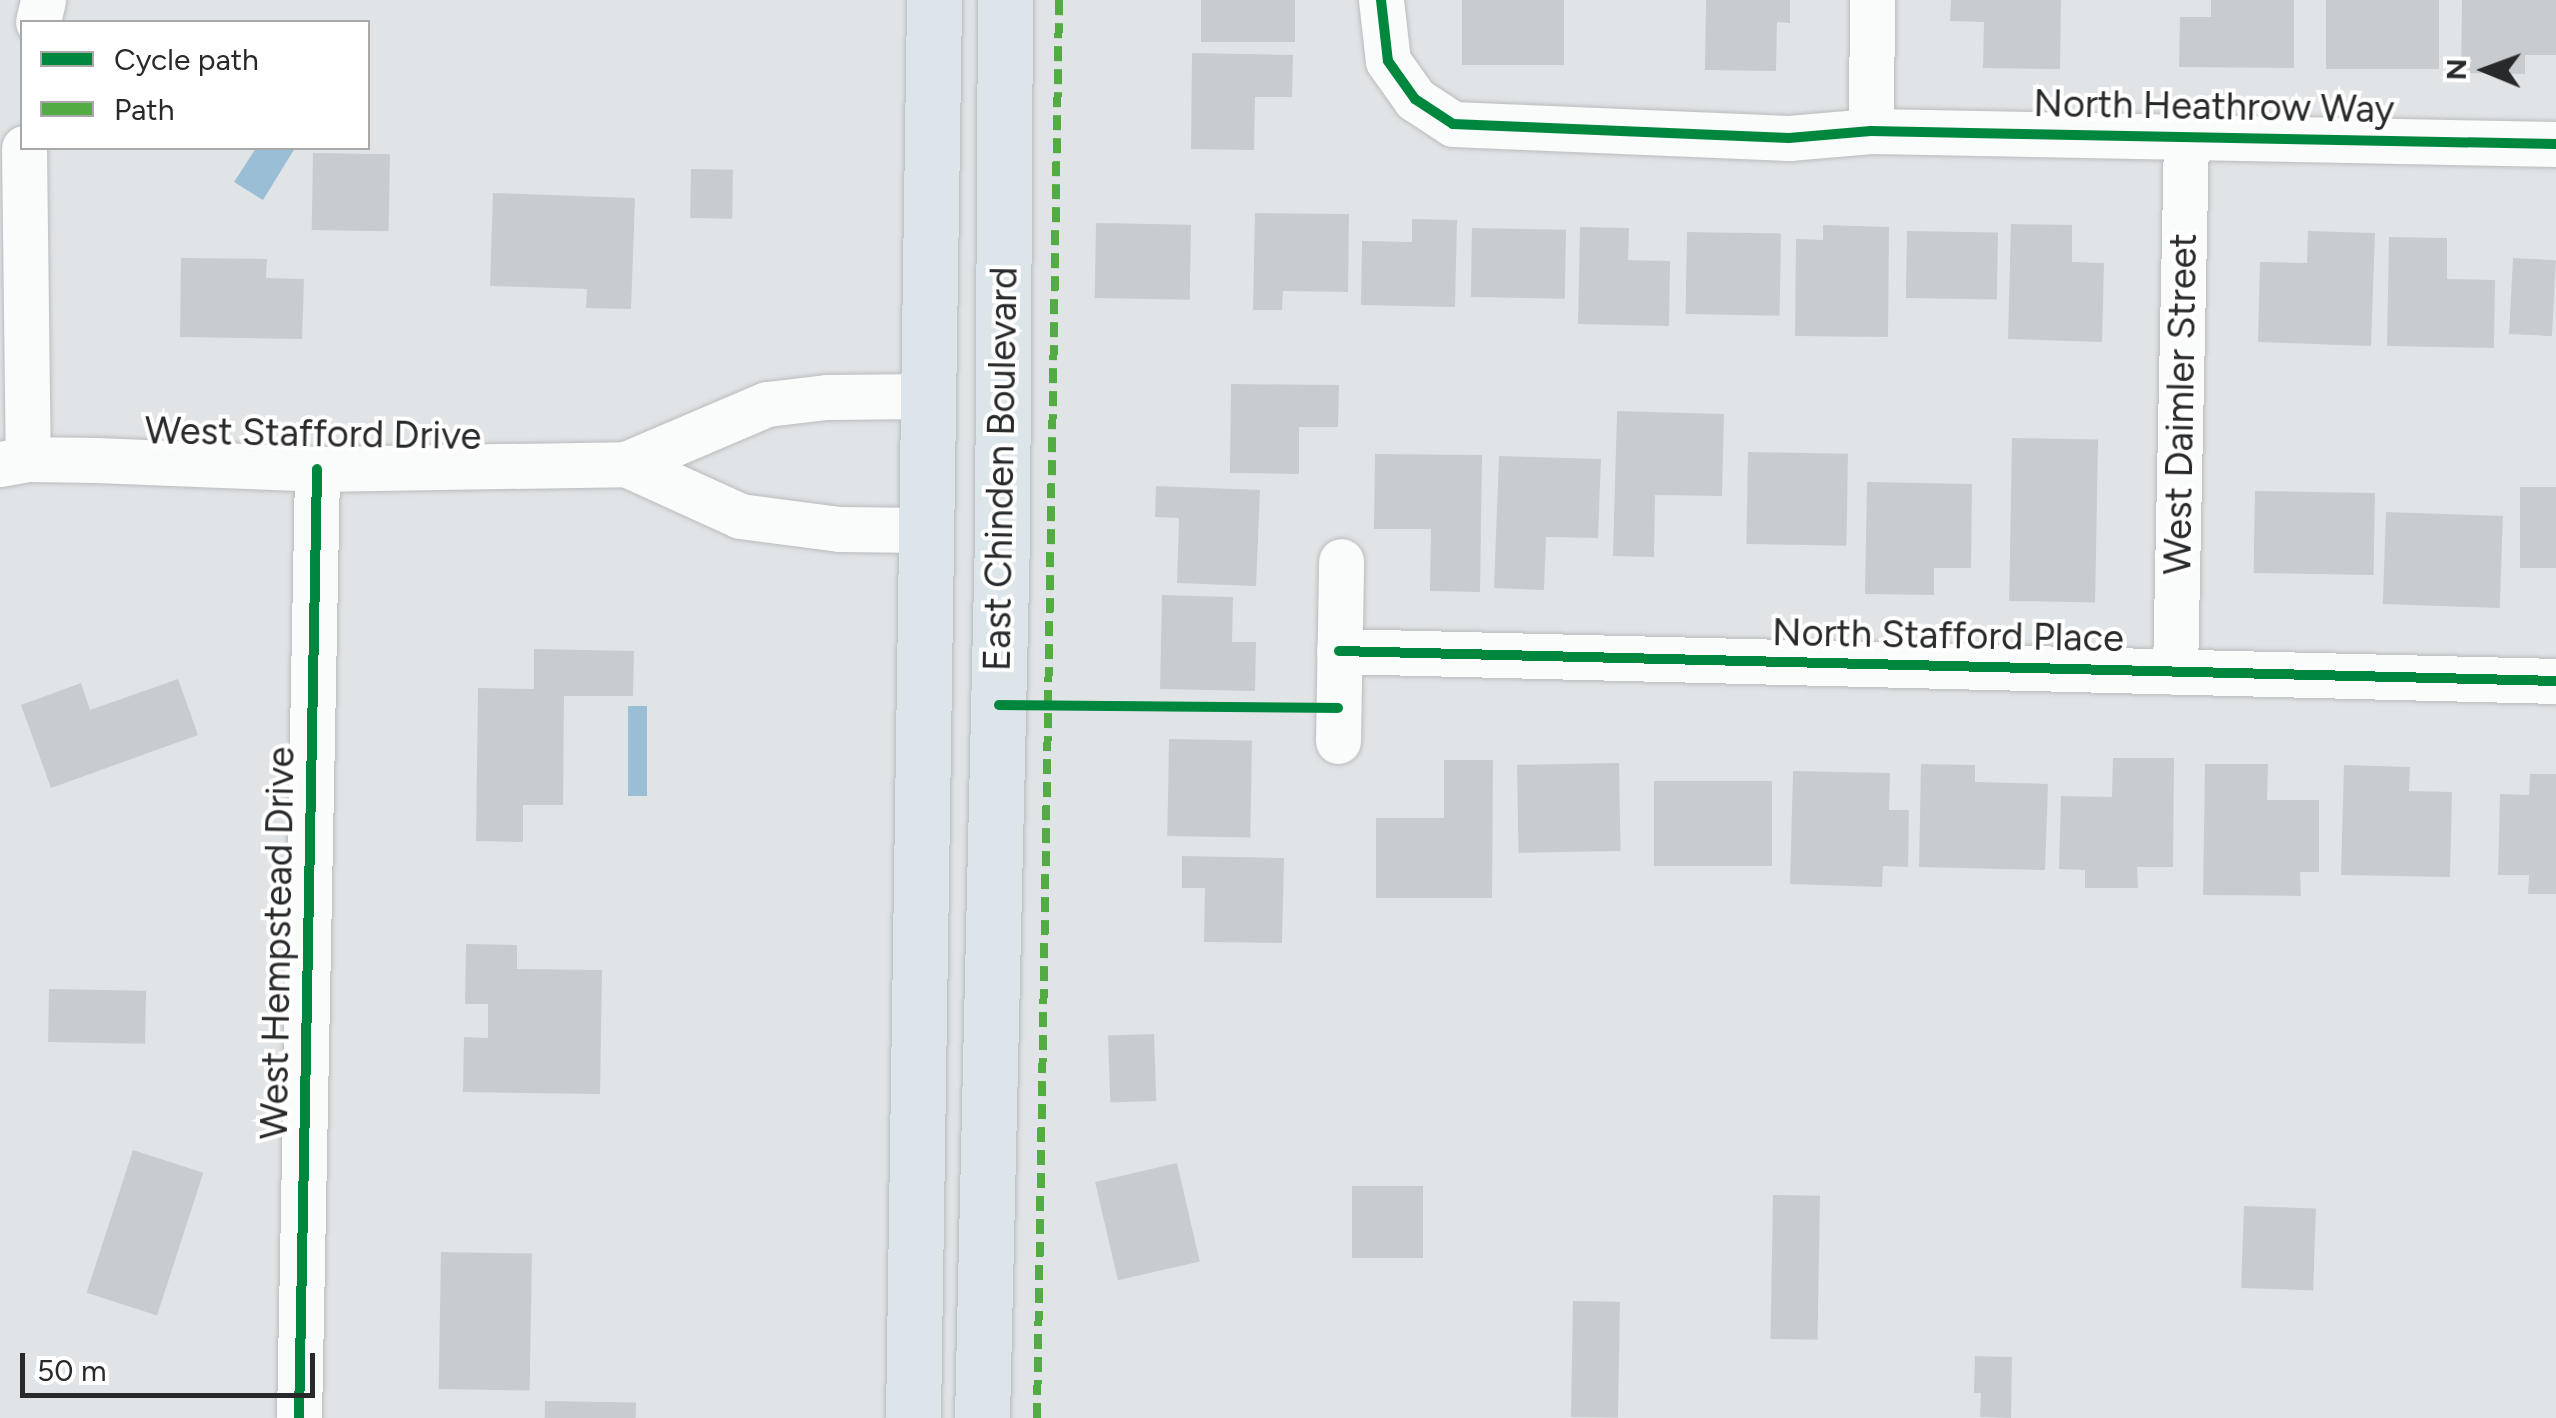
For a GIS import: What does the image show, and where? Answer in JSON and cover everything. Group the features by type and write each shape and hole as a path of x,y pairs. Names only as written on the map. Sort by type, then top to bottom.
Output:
{"main road":[{"name":"East Chinden Boulevard","path":"914,1418 932,396 934,0"},
{"name":"East Chinden Boulevard","path":"982,1418 1002,536 1005,0"},
{"path":"932,396 968,488 958,1045 987,1176"}],"street":[{"name":"North Heathrow Way","path":"1381,0 1388,61 1414,99 1453,124 1790,138 1871,130 2556,144"},
{"path":"1871,130 1872,0"},
{"name":"West Daimler Street","path":"2176,672 2186,137"},
{"path":"14,462 24,150"},
{"name":"West Stafford Drive","path":"14,462 316,470 626,464 768,404 826,397 932,396"},
{"name":"West Stafford Drive","path":"626,464 740,516 839,529 928,530"},
{"name":"West Hempstead Drive","path":"299,1418 316,470"},
{"path":"1338,741 1341,561"},
{"name":"North Stafford Place","path":"1339,651 2556,681"}],"water":[{"path":"255,150 294,150 263,200 234,182"},
{"path":"628,706 647,706 647,796 628,796"}],"building":[{"path":"1201,0 1295,0 1295,42 1201,42"},
{"path":"1462,0 1564,0 1564,65 1462,65"},
{"path":"1706,0 1790,0 1790,23 1777,22 1776,71 1705,70"},
{"path":"1951,0 2061,0 2060,69 1983,68 1984,22 1950,21"},
{"path":"2211,0 2294,0 2294,68 2179,67 2180,17 2211,17"},
{"path":"2326,0 2439,0 2439,69 2326,69"},
{"path":"2462,0 2556,0 2556,55 2525,55 2525,74 2461,73"},
{"path":"1192,53 1293,55 1292,97 1255,97 1254,150 1191,149"},
{"path":"313,153 390,154 389,231 312,230"},
{"path":"691,169 733,170 732,219 690,218"},
{"path":"493,193 635,198 631,309 586,308 587,289 490,286"},
{"path":"1255,213 1349,214 1348,292 1283,291 1282,310 1253,310"},
{"path":"1412,219 1457,220 1455,307 1361,305 1362,241 1412,242"},
{"path":"1096,223 1191,225 1190,300 1095,298"},
{"path":"2011,224 2072,225 2072,262 2104,263 2102,342 2008,339"},
{"path":"1823,225 1889,227 1888,337 1795,336 1796,239 1823,240"},
{"path":"1580,227 1629,228 1628,260 1670,261 1669,326 1578,324"},
{"path":"1472,228 1566,230 1565,299 1471,297"},
{"path":"1907,231 1998,233 1997,300 1906,298"},
{"path":"2308,231 2375,233 2371,346 2258,342 2260,262 2307,263"},
{"path":"1687,232 1781,234 1780,316 1686,314"},
{"path":"2389,237 2447,238 2447,279 2495,280 2494,348 2387,346"},
{"path":"181,258 267,259 266,278 304,279 302,339 180,337"},
{"path":"2513,258 2556,260 2552,336 2509,334"},
{"path":"1231,384 1339,385 1338,427 1299,427 1299,474 1230,473"},
{"path":"1617,411 1724,414 1722,496 1655,495 1654,557 1613,556"},
{"path":"2012,438 2098,440 2095,602 2009,601"},
{"path":"1748,452 1848,454 1846,546 1746,544"},
{"path":"1375,454 1482,455 1480,592 1430,591 1431,529 1374,529"},
{"path":"1499,456 1601,459 1598,538 1546,537 1544,590 1494,588"},
{"path":"1867,482 1972,484 1971,568 1934,568 1934,595 1865,594"},
{"path":"1156,486 1260,490 1256,586 1177,583 1179,518 1155,517"},
{"path":"2520,487 2556,487 2556,568 2520,568"},
{"path":"2255,491 2375,493 2374,575 2254,573"},
{"path":"2386,512 2503,516 2500,608 2383,604"},
{"path":"1162,595 1233,597 1232,642 1256,642 1255,691 1160,689"},
{"path":"534,649 634,651 633,696 564,696 563,805 523,805 523,842 476,841 478,688 534,689"},
{"path":"178,679 198,735 51,788 21,705 81,683 90,710"},
{"path":"1169,739 1252,740 1250,837 1167,836"},
{"path":"2113,758 2174,758 2173,867 2137,867 2138,888 2085,888 2085,870 2059,869 2061,796 2112,797"},
{"path":"1444,760 1493,760 1492,898 1376,898 1376,818 1444,818"},
{"path":"1619,763 1621,851 1519,853 1517,765"},
{"path":"1921,764 1975,765 1975,782 2048,784 2045,870 1919,867"},
{"path":"2205,764 2268,764 2267,800 2319,800 2319,872 2300,872 2301,896 2203,895"},
{"path":"2344,765 2410,767 2409,791 2452,792 2450,877 2341,875"},
{"path":"1793,771 1890,773 1889,810 1909,810 1908,867 1883,866 1882,887 1790,884"},
{"path":"2530,774 2556,774 2556,894 2528,894 2529,875 2498,875 2500,794 2529,795"},
{"path":"1654,781 1772,781 1772,866 1654,866"},
{"path":"1182,856 1284,858 1282,943 1204,942 1205,888 1182,888"},
{"path":"466,944 517,945 517,969 602,970 600,1094 463,1092 464,1037 488,1038 488,1004 465,1004"},
{"path":"49,989 146,991 145,1044 48,1042"},
{"path":"1154,1034 1156,1101 1110,1103 1108,1036"},
{"path":"133,1150 203,1173 157,1316 87,1293"},
{"path":"1177,1163 1200,1261 1118,1280 1095,1182"},
{"path":"1352,1186 1423,1186 1423,1258 1352,1258"},
{"path":"1773,1195 1820,1196 1817,1340 1770,1339"},
{"path":"2244,1206 2316,1209 2313,1290 2241,1288"},
{"path":"441,1252 532,1254 530,1391 439,1389"},
{"path":"1573,1301 1620,1302 1618,1418 1571,1417"},
{"path":"1975,1356 2012,1357 2011,1418 1980,1417 1981,1393 1974,1393"},
{"path":"545,1401 636,1403 636,1418 545,1418"}],"marked path":[{"path":"1037,1418 1059,0"}],"cycle path":[{"path":"1381,0 1388,61 1415,99 1453,124 1789,138 1871,131 2556,144"},
{"path":"299,1418 317,469"},
{"path":"1339,651 2556,681"},
{"path":"999,705 1338,708"}]}
